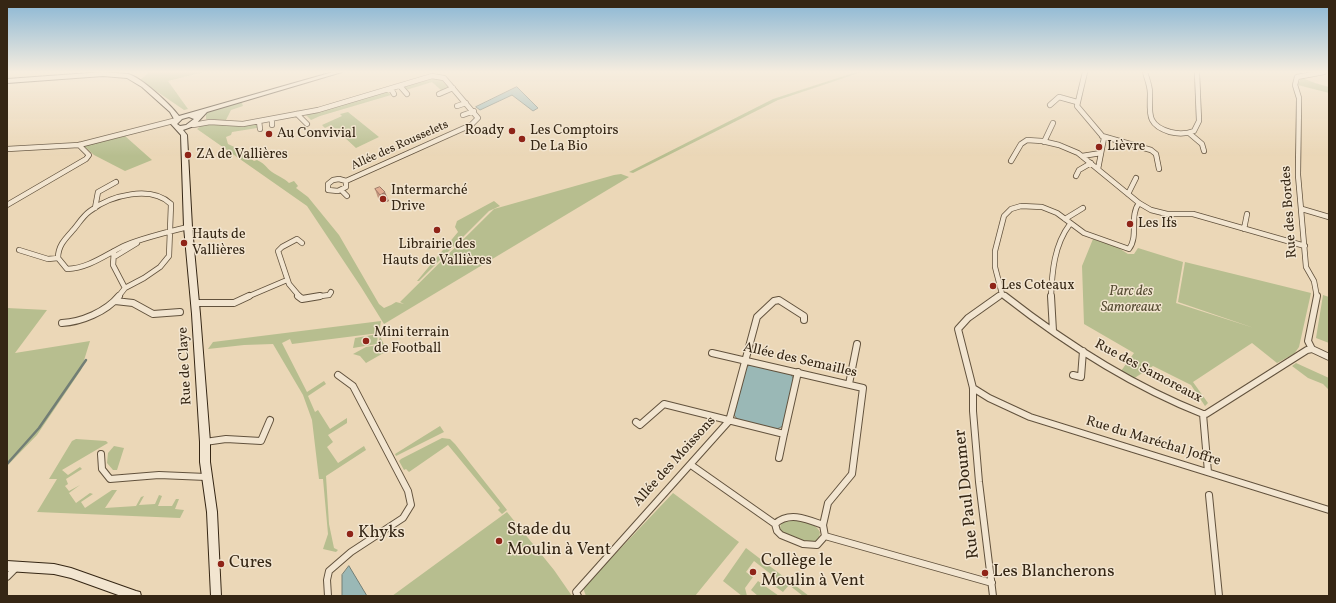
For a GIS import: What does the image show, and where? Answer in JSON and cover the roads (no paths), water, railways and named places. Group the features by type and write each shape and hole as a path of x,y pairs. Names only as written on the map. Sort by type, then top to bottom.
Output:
{"street":[{"path":"160,100 172,111 180,123"},
{"path":"180,123 207,109 239,100"},
{"path":"163,122 243,124 328,108 354,100"},
{"path":"463,115 474,111 464,100"},
{"path":"1050,105 1056,100"},
{"path":"1069,100 1077,102 1079,109 1104,140 1098,169"},
{"path":"1149,100 1148,111 1152,121 1168,131 1188,133 1194,131 1199,121 1198,100"},
{"name":"Rue des Bordes","path":"1299,100 1298,175 1306,267 1314,281 1317,295 1308,341 1312,349"},
{"path":"457,106 466,103"},
{"path":"194,122 200,114 207,109"},
{"path":"7,149 79,145 132,132 163,122 170,117 172,111"},
{"name":"Allée des Rousselets","path":"346,181 346,187 341,190 330,191 326,186 336,179 346,181 473,124 478,118 474,111"},
{"path":"298,114 307,124"},
{"path":"180,123 195,116 194,122"},
{"path":"272,119 272,125"},
{"path":"260,121 260,129"},
{"name":"Rue de Claye","path":"180,123 195,303 205,442 206,477 212,512 216,596"},
{"path":"1044,142 1052,123"},
{"path":"1188,133 1203,145 1204,151"},
{"path":"1102,136 1151,150 1156,154 1159,168"},
{"path":"1012,161 1022,142 1032,140 1071,149 1091,163 1140,203 1159,212 1193,214 1305,246"},
{"path":"7,205 86,159 89,155 79,145"},
{"path":"1082,156 1101,153"},
{"path":"1076,176 1079,170 1091,163"},
{"path":"1128,194 1136,178"},
{"path":"94,208 98,192 116,182"},
{"path":"341,190 347,196"},
{"path":"62,323 75,322 87,318 114,301 125,288 144,278 160,267 169,256 169,231 171,204 164,196 146,194 129,196 94,208 83,216 67,236 57,253 58,258 67,268 73,269 90,265 114,254 121,254 139,242 169,231 188,227"},
{"path":"1002,294 995,267 995,251 1004,216 1010,209 1032,205 1050,209 1084,233 1130,249 1133,244 1134,208 1140,203"},
{"path":"1066,219 1083,208"},
{"path":"1302,210 1329,217"},
{"path":"1244,229 1247,214"},
{"path":"1053,331 1053,265 1055,251 1065,228 1070,224"},
{"path":"302,243 297,239 282,247 278,251 287,280 298,297 302,299 329,295 331,292"},
{"path":"19,250 28,251 45,259 58,258"},
{"path":"114,254 113,265 125,288"},
{"path":"195,303 234,303 287,280"},
{"name":"Rue des Samoreaux","path":"1002,294 1083,351 1174,401 1203,414 1206,414 1300,354 1312,349"},
{"name":"Rue Paul Doumer","path":"993,596 979,482 973,411 973,388 958,329 968,318 1002,294"},
{"name":"Allée des Moissons","path":"577,594 692,465 729,421 757,317 774,301 779,300 804,316 804,320"},
{"path":"114,301 133,303 153,314 180,312"},
{"path":"849,384 857,344"},
{"path":"1312,349 1329,356"},
{"name":"Rue des Samoreaux","path":"1073,375 1081,377 1083,351"},
{"name":"Allée des Semailles","path":"712,353 863,388 852,474 828,503 823,526 828,537"},
{"path":"779,458 798,372"},
{"path":"328,596 328,573 331,568 403,518 410,510 412,505 412,500 408,491 353,386 338,376"},
{"name":"Rue du Maréchal Joffre","path":"973,388 989,398 1030,417 1329,510"},
{"path":"636,422 640,425 664,404 784,434"},
{"name":"Rue des Samoreaux","path":"1203,414 1208,472"},
{"path":"205,442 226,439 261,441 270,420"},
{"path":"101,454 102,469 110,479 159,475 206,477"},
{"path":"692,465 775,524 778,533 783,537 807,545 816,545 828,537 992,583"},
{"path":"1208,495 1214,535 1219,596"},
{"path":"775,524 782,517 789,516 823,526"},
{"path":"7,577 12,567 54,570 71,573 136,596"}],"water":[{"path":"490,100 501,100 480,110 476,107"},
{"path":"519,100 530,100 538,108 533,111"},
{"path":"752,365 789,373 794,380 783,426 777,429 738,420 734,415 745,367"},
{"path":"349,566 367,596 342,596 342,575"}],"waterway":[{"path":"7,464 39,428 86,360"}],"place":[{"name":"Roady","path":"512,131"},
{"name":"Au Convivial","path":"269,134"},
{"name":"Les Comptoirs De La Bio","path":"522,139"},
{"name":"Lièvre","path":"1099,147"},
{"name":"ZA de Vallières","path":"188,155"},
{"name":"Intermarché Drive","path":"383,199"},
{"name":"Les Ifs","path":"1130,224"},
{"name":"Librairie des Hauts de Vallières","path":"437,230"},
{"name":"Hauts de Vallières","path":"184,243"},
{"name":"Les Coteaux","path":"993,286"},
{"name":"Mini terrain de Football","path":"366,341"},
{"name":"Khyks","path":"350,534"},
{"name":"Stade du Moulin à Vent","path":"499,541"},
{"name":"Cures","path":"221,564"},
{"name":"Collège le Moulin à Vent","path":"753,572"},
{"name":"Les Blancherons","path":"985,573"}],"park label":[{"name":"Parc des Samoreaux","path":"1131,300"}]}
